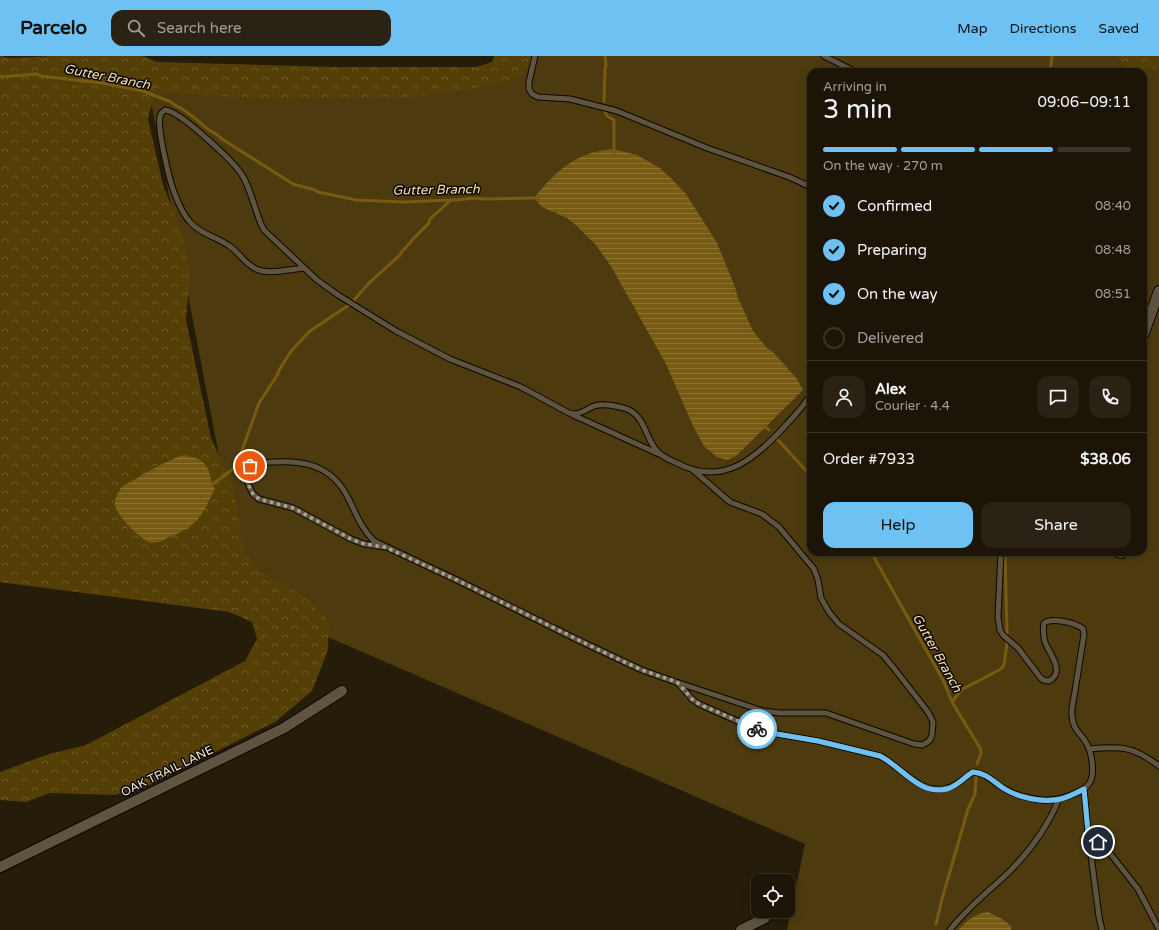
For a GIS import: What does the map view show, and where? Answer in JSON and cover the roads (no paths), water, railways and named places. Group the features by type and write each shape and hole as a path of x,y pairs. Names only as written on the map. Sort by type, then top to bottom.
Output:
{"street":[{"path":"1147,325 1159,291"},
{"name":"OAK TRAIL LANE","path":"0,867 284,728 342,691"},
{"path":"741,930 765,918"}],"lane":[{"path":"535,56 529,82 529,89 532,94 538,97 570,99 596,104 617,111 707,148 789,177 807,185"},
{"path":"824,56 848,68"},
{"path":"304,268 270,271 256,269 229,245 200,230 192,224 184,215 173,191 161,138 159,118 161,113 165,110 171,111 195,129 230,161 243,176 264,230 317,280 338,295 396,331 450,358 522,387 572,414 693,470 710,473 734,467 747,460 772,440 799,411 807,400"},
{"path":"572,414 580,414 598,405 607,405 626,409 634,413 640,419 652,442 662,456"},
{"path":"385,547 364,544 351,539 293,508 259,499 253,494 248,484 248,470 254,463 286,461 307,464 320,469 331,476 340,485 366,533 374,541 642,670 763,711 826,714 914,744 922,745 926,743 932,735 932,722 928,712 883,655 838,624 821,598 818,580 814,569 779,527 762,514 730,502 693,470"},
{"path":"677,682 692,699 699,704 755,729 818,741 880,756 888,760 917,784 928,788 939,790 947,789 956,785 973,772 982,773 1005,789 1021,796 1034,799 1059,799 1084,789 1089,785 1091,779 1089,749 1083,738 1076,730 1072,714 1084,634 1083,629 1073,624 1052,620 1048,620 1044,623 1043,635 1055,660 1056,674 1049,681 1046,681 1040,677 1018,648 1000,630 998,617 1001,556"},
{"path":"1089,749 1121,747 1146,756 1159,766"},
{"path":"1084,789 1088,832 1102,930"},
{"path":"950,930 961,916 1009,872 1026,854 1052,815 1059,799"},
{"path":"1088,832 1109,852 1138,889 1159,929"}],"waterway":[{"path":"604,101 605,56"},
{"path":"1050,68 1052,56"},
{"name":"Gutter Branch","path":"0,77 37,74 40,76 102,83 143,91 171,102 181,108 222,139 293,184 318,192 356,200 404,202 475,198 538,198"},
{"path":"605,111 607,116 614,120 614,153"},
{"path":"354,300 369,283 400,255 402,251 429,223 430,219 451,200"},
{"path":"210,486 233,469 239,459 259,403 291,351 310,331 349,305"},
{"name":"Gutter Branch","path":"763,425 769,430"},
{"name":"Gutter Branch","path":"777,439 807,472"},
{"name":"Gutter Branch","path":"873,556 944,682 952,702 980,748 981,753 977,764"},
{"path":"1005,556 1007,633"},
{"path":"952,702 961,690 1001,669 1004,665 1007,643"},
{"name":"Gutter Branch","path":"936,924 968,809 975,794 976,777"}]}
